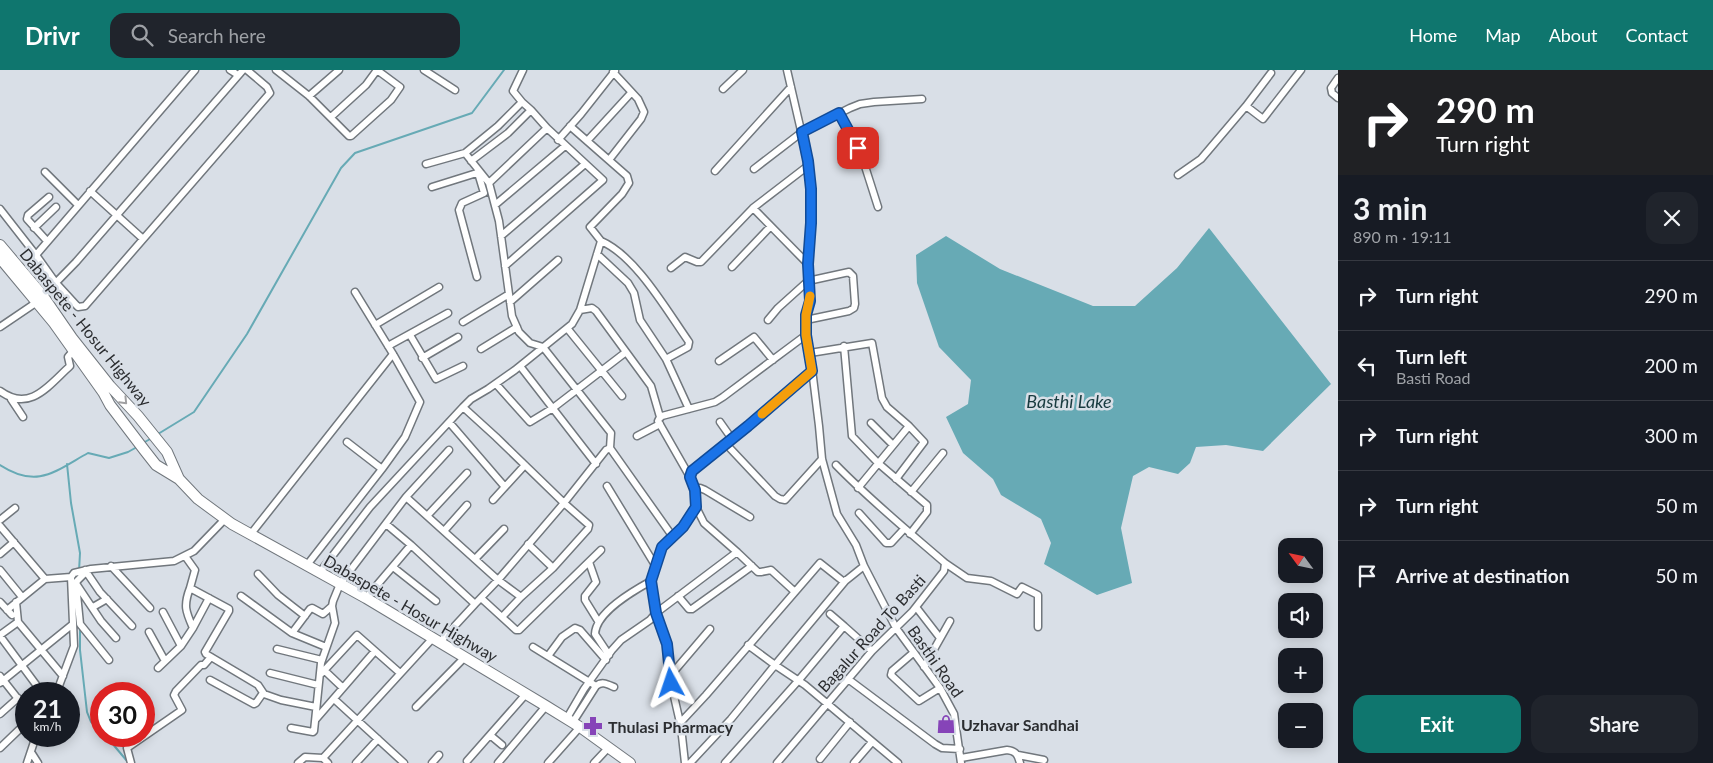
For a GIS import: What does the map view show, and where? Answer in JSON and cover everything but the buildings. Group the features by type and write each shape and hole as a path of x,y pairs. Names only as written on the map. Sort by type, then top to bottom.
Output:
{"highway":[{"name":"Dabaspete - Hosur Highway","path":"0,245 72,338 106,389 138,416 168,452 179,479"},
{"path":"0,258 40,299 73,351 106,389"},
{"name":"Dabaspete - Hosur Highway","path":"106,389 110,405 156,465 179,479 198,499 225,519 250,535 366,598 573,722 609,746 630,763"}],"street":[{"path":"36,254 195,70"},
{"path":"0,209 36,254 56,283 78,306 85,306 142,238 270,93 267,87 243,72 230,70"},
{"path":"276,70 309,96 330,117 347,134 351,136 391,100 400,87 377,70 366,85 330,117"},
{"path":"309,96 339,70"},
{"path":"424,70 455,90"},
{"path":"505,266 603,180 558,140 513,91 523,70"},
{"path":"723,89 742,70"},
{"name":"Basthi Road","path":"787,70 809,165 811,223 808,281 810,301 806,320 806,335 810,353 822,459 837,514 856,545 864,566 896,628 940,688 954,714 961,760"},
{"path":"1246,106 1263,119 1301,70"},
{"path":"558,140 614,71 642,106 643,115 609,160"},
{"path":"0,327 40,299 56,283 243,72"},
{"path":"1178,176 1200,159 1246,106 1271,73"},
{"path":"1338,78 1331,88 1332,93 1338,98"},
{"path":"715,171 791,87"},
{"path":"587,141 632,92"},
{"path":"754,169 802,132 860,104 922,99"},
{"path":"426,164 465,153 498,126 522,102"},
{"path":"471,161 508,133 531,110"},
{"path":"839,113 863,160 878,207"},
{"path":"570,126 627,176 629,183 622,194 590,227 601,241 616,248 648,284 689,342 688,347 666,359"},
{"path":"489,183 546,128"},
{"path":"495,205 565,146"},
{"path":"465,153 479,173 489,183 501,236 512,316 519,332 530,343 543,348 611,432 610,448 672,537"},
{"path":"501,236 585,164"},
{"path":"671,268 685,257 701,262 753,208 772,191 809,165"},
{"path":"45,172 78,205"},
{"path":"432,187 479,173"},
{"path":"477,277 460,210 462,202 484,193 479,173"},
{"path":"90,191 142,238"},
{"path":"47,241 28,221 27,217 49,197"},
{"path":"34,228 56,207"},
{"path":"753,208 808,264"},
{"path":"732,267 770,227"},
{"path":"320,572 370,508 471,399 496,384 572,324 580,310 601,241"},
{"path":"597,254 628,283 634,293 640,320 666,359 689,409"},
{"path":"510,302 558,260"},
{"path":"768,320 778,308 808,281 849,272 853,276 854,308 849,311 806,320"},
{"path":"375,325 439,287"},
{"path":"307,565 382,470 405,437 420,402 355,292"},
{"path":"463,322 509,294"},
{"path":"580,310 594,309 651,386 660,417 658,421 690,477 695,490 696,507 704,523 759,572 771,570 795,592"},
{"path":"388,346 448,313"},
{"path":"482,349 517,327"},
{"path":"567,328 622,396"},
{"path":"410,335 436,379 463,366"},
{"path":"660,417 715,402 723,398 806,335"},
{"path":"422,358 458,337"},
{"path":"720,361 754,337 772,360"},
{"path":"810,353 872,343 882,398 887,407 924,442 896,479"},
{"path":"844,346 850,433 878,464 927,505 927,512 910,534"},
{"path":"4,396 18,400 28,399 43,391 70,366 68,357 73,351"},
{"path":"496,384 530,422 553,408 626,352"},
{"path":"250,535 393,354"},
{"path":"520,366 596,464"},
{"path":"690,477 692,471 812,371"},
{"path":"4,396 23,417"},
{"path":"463,407 589,525 553,568 502,617"},
{"path":"449,422 505,487"},
{"path":"720,422 729,441 775,496 780,499 785,500 822,459"},
{"path":"871,423 893,445"},
{"path":"637,436 660,424"},
{"path":"858,488 909,426"},
{"path":"347,442 382,470"},
{"path":"298,763 305,757 324,761 400,673 475,604 498,580 564,503 606,450 610,448"},
{"path":"291,728 313,732 315,729 319,676 322,660 335,623 332,606 340,584 406,497 449,450"},
{"path":"911,492 943,453"},
{"path":"836,464 858,488 910,534 945,563 967,578 991,581 1017,594 1022,587 1038,595 1038,627"},
{"path":"493,500 525,465"},
{"path":"427,516 467,473"},
{"path":"607,486 655,565"},
{"path":"695,490 700,488 705,490 750,516"},
{"path":"406,497 475,560 521,597"},
{"path":"444,531 467,505"},
{"path":"685,763 680,723 670,676 667,644 656,613 651,581 662,547 683,527 696,507"},
{"path":"0,520 15,508"},
{"path":"859,513 886,543 891,542 904,528"},
{"path":"0,602 9,613 16,602 45,579 111,566 174,561 194,551 225,519"},
{"path":"386,524 475,604"},
{"path":"0,526 45,579"},
{"path":"475,560 504,529"},
{"path":"0,554 14,542"},
{"path":"528,544 553,568"},
{"path":"366,598 411,545"},
{"path":"481,598 516,630 519,630 601,550"},
{"path":"573,722 589,683 621,640 650,620 656,613 737,552"},
{"path":"185,556 195,570 185,600 185,607 193,628"},
{"path":"589,562 596,582 585,596 585,600 598,621"},
{"path":"680,723 820,563 844,582 846,580"},
{"name":"Bagalur Road To Basti","path":"777,763 872,651 916,607 944,571 945,563"},
{"path":"111,566 150,608"},
{"path":"678,596 689,609 692,609 752,566"},
{"path":"690,763 731,719 846,580 864,566"},
{"path":"393,567 436,601"},
{"path":"0,570 22,597"},
{"path":"85,571 76,584 80,624 109,660"},
{"path":"85,571 132,626"},
{"path":"258,574 278,595 305,616"},
{"path":"61,682 74,646 73,575"},
{"path":"607,657 595,634 598,621 633,591 651,581"},
{"path":"76,584 100,620 116,638"},
{"path":"190,588 229,608 230,611 205,652 210,657 258,685 263,693 281,700 316,707"},
{"path":"241,596 292,633 326,647"},
{"path":"158,668 181,646 209,598"},
{"path":"93,607 107,599"},
{"path":"16,602 18,622 64,676"},
{"path":"292,633 310,609 312,608 322,614 332,606"},
{"path":"916,607 940,638"},
{"path":"163,612 181,646"},
{"path":"830,614 872,651"},
{"path":"924,667 950,621"},
{"path":"18,622 0,635 34,682"},
{"path":"15,695 1,680 73,624"},
{"path":"725,763 844,626"},
{"path":"548,656 562,637 575,628 580,630 607,657"},
{"path":"670,676 710,629"},
{"path":"149,632 165,661"},
{"path":"319,676 356,636 400,673"},
{"path":"748,645 827,703 898,763"},
{"path":"533,647 596,686"},
{"path":"277,650 322,660"},
{"path":"316,719 376,651"},
{"path":"913,653 892,671 890,675 919,701 940,688"},
{"path":"131,763 127,748 182,710 174,695 176,690 201,665 204,665 210,657"},
{"path":"416,707 465,657"},
{"path":"324,670 343,688"},
{"path":"270,673 318,684"},
{"path":"848,679 935,744 942,748 960,749"},
{"path":"210,680 254,704 263,693"},
{"path":"548,763 596,686 600,683 605,683 614,686"},
{"path":"467,761 526,694"},
{"path":"334,699 399,761"},
{"path":"0,714 15,701"},
{"path":"498,763 546,706"},
{"path":"820,759 850,722"},
{"path":"0,748 15,734"},
{"path":"490,735 502,746"},
{"path":"356,763 378,739"},
{"path":"854,763 872,742"},
{"path":"594,763 609,746"},
{"path":"26,763 33,747"},
{"path":"961,760 1007,750 1013,751 1018,755 1044,760"},
{"path":"31,752 38,763"},
{"path":"432,763 439,755"},
{"path":"1018,755 1020,763"}],"water":[{"name":"Basthi Lake","path":"1209,228 1331,384 1263,451 1226,445 1196,447 1190,463 1178,474 1149,467 1133,476 1121,528 1132,583 1097,595 1044,564 1051,543 1041,519 1001,495 993,479 963,453 946,417 968,404 971,380 939,347 917,283 916,255 946,236 1000,269 1093,306 1135,306 1177,268"}],"waterway":[{"path":"158,434 194,412 247,334 341,168 355,153 472,113 504,70"},
{"path":"143,443 152,438"},
{"path":"0,465 13,472 35,477 55,471 88,453 109,458 137,447"},
{"path":"67,464 71,503 80,553 79,571"},
{"path":"80,628 80,650 87,712 90,720"},
{"path":"115,747 127,761"}],"slow traffic":[{"path":"762,414 812,371 806,335 806,315 810,296"}],"place":[{"name":"Uzhavar Sandhai","path":"946,724"},
{"name":"Thulasi Pharmacy","path":"593,726"}],"route":[{"path":"671,683 667,644 656,613 651,581 662,547 683,527 696,507 695,490 690,477 692,471 812,371 806,335 806,315 810,301 808,264 811,189 802,132 839,113 858,148"}]}
